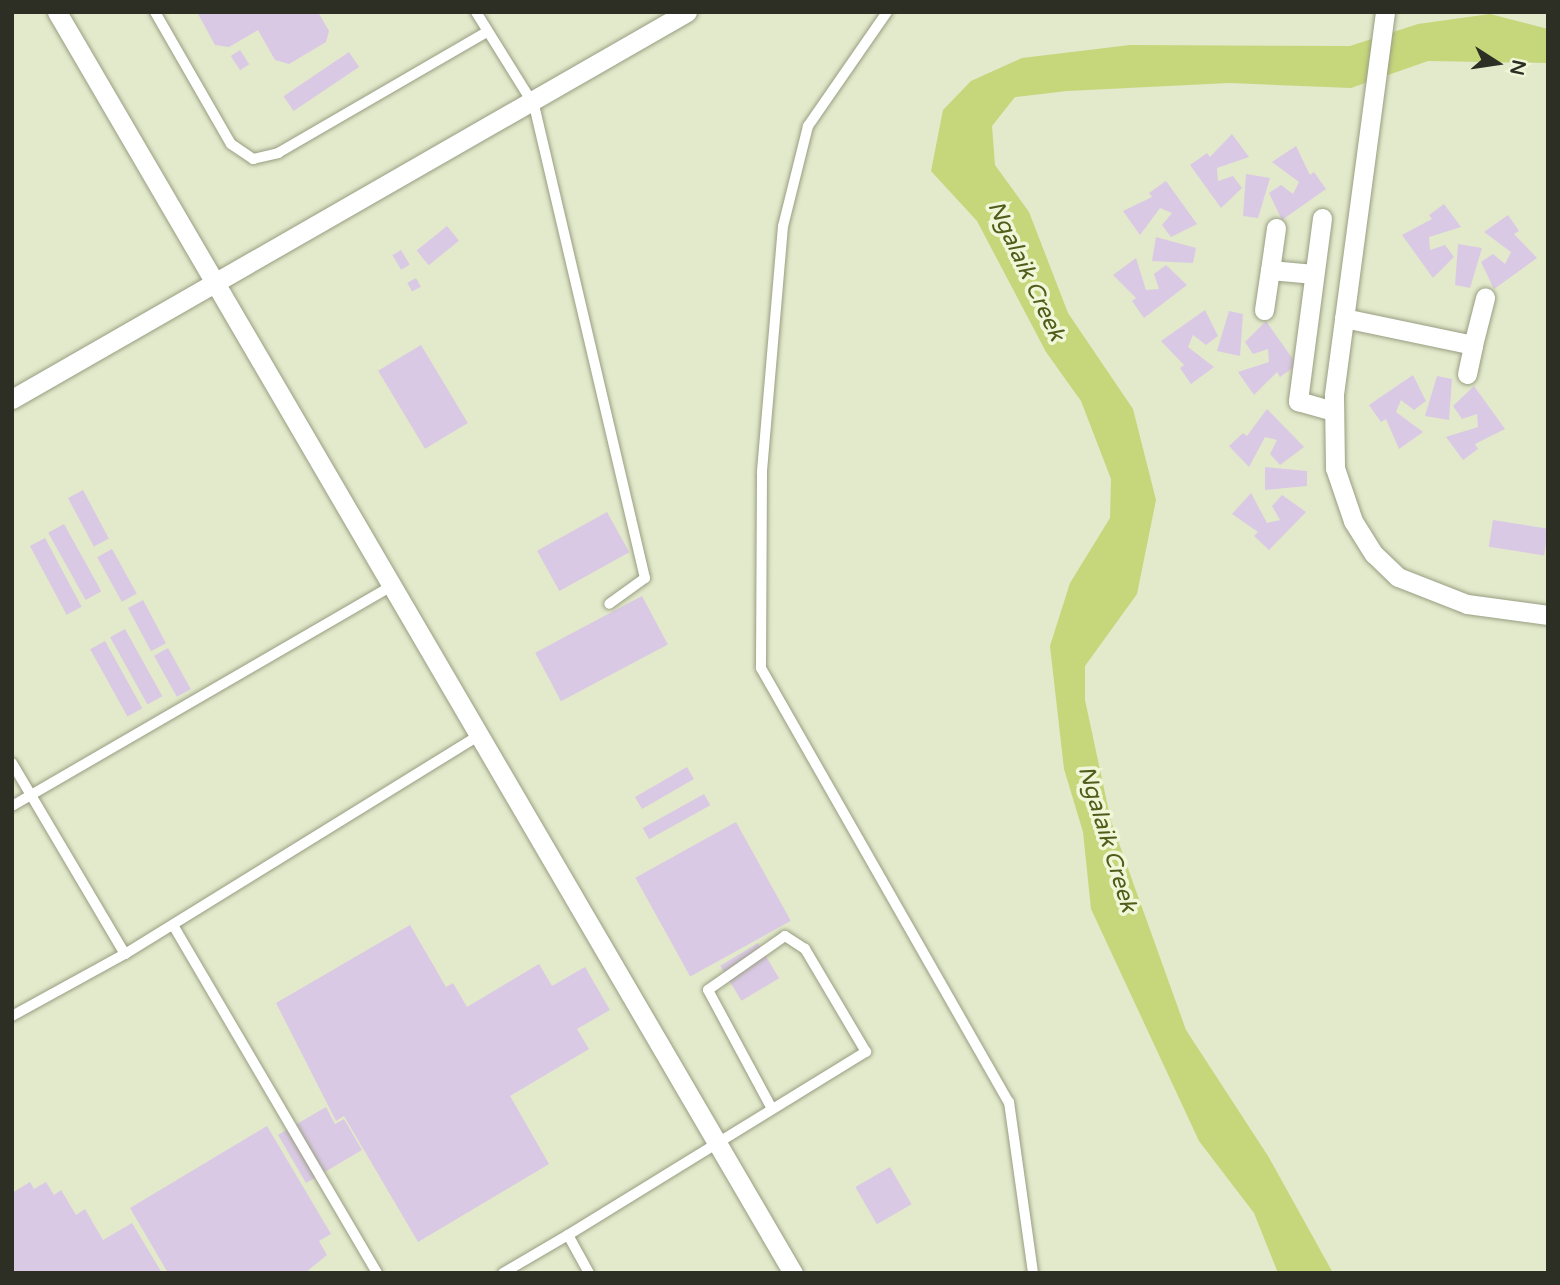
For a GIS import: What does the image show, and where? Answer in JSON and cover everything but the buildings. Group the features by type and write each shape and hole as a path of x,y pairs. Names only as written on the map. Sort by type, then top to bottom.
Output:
{"street":[{"path":"57,12 793,1273"},
{"path":"12,399 215,282 534,105 687,12"},
{"path":"1385,12 1365,146 1334,411 1342,495 1374,555 1427,592 1548,615"},
{"path":"1322,218 1298,401 1334,411"},
{"path":"1264,310 1276,228"},
{"path":"1270,270 1314,274"},
{"path":"1467,374 1485,298"},
{"path":"1344,318 1473,345"}],"lane":[{"path":"155,12 231,144 253,159 278,153 487,32"},
{"path":"476,12 534,105 645,578 609,604"},
{"path":"887,12 808,126 783,226 762,473 761,668 1009,1102 1033,1273"},
{"path":"12,806 392,586"},
{"path":"12,1016 173,926 480,735"},
{"path":"12,763 125,954"},
{"path":"173,926 377,1273"},
{"path":"503,1273 866,1052 805,949 785,936 708,990 772,1109"},
{"path":"568,1235 589,1273"}],"water":[{"name":"Ngalaik Creek","path":"1490,14 1548,29 1548,63 1428,61 1351,88 1229,83 1067,91 1015,97 992,126 995,165 1029,212 1068,313 1133,409 1156,500 1137,594 1085,666 1085,700 1111,821 1186,1030 1268,1156 1333,1273 1278,1273 1254,1213 1199,1141 1091,909 1083,832 1064,769 1050,646 1070,583 1110,518 1111,479 1081,401 1046,352 977,221 931,171 943,110 971,81 1022,58 1130,45 1350,46 1418,24"}]}
